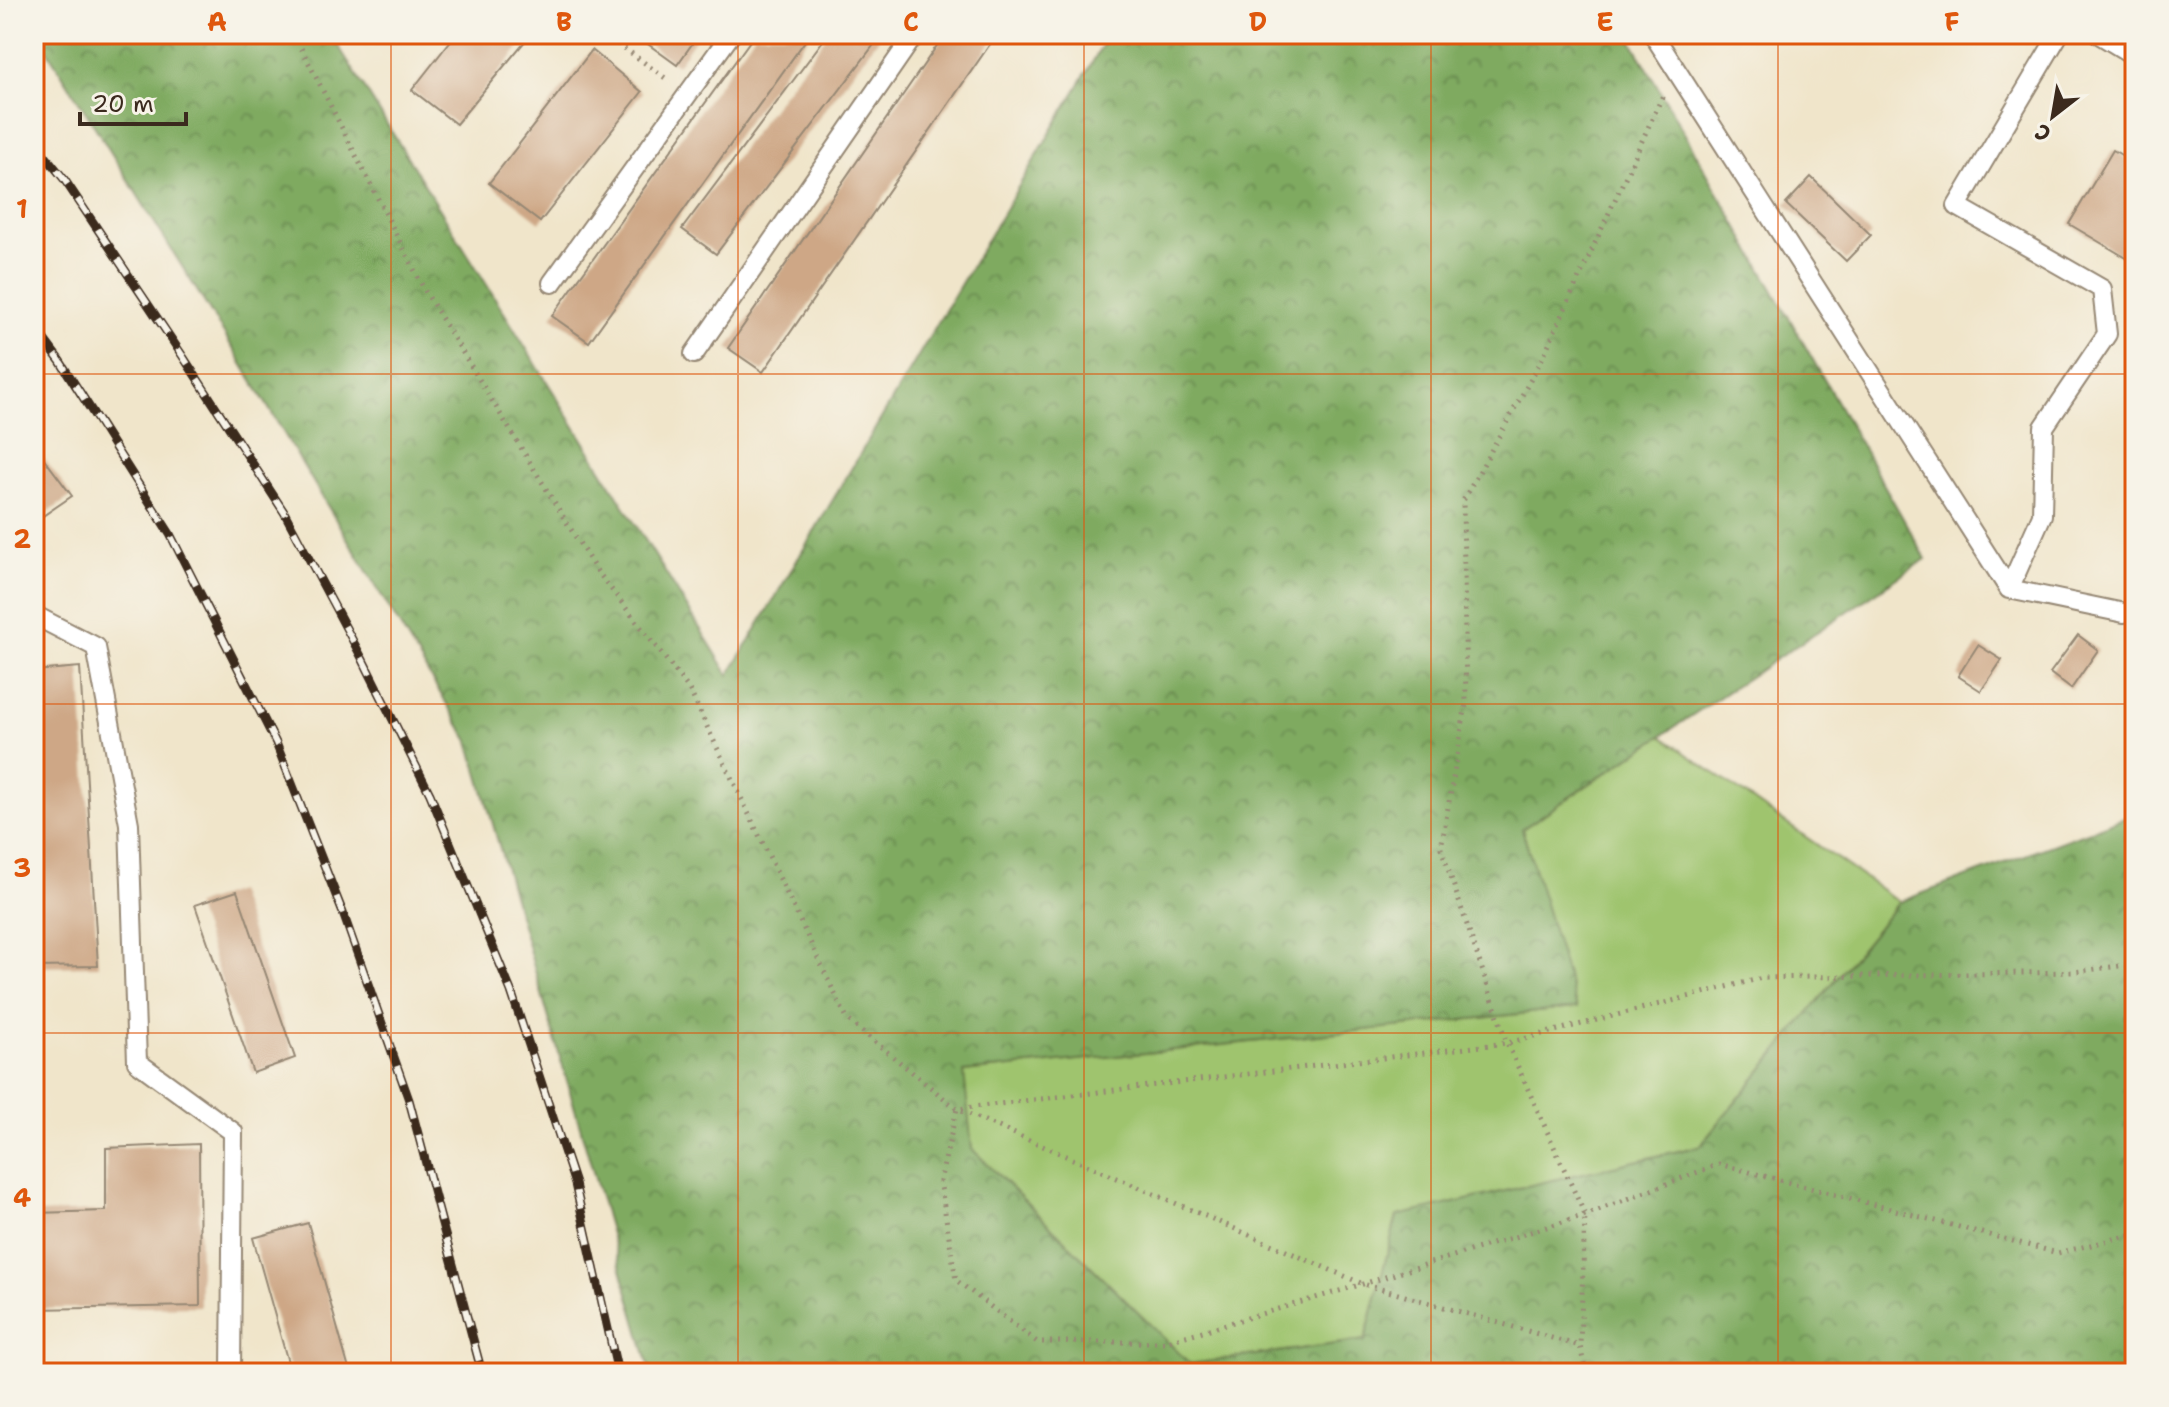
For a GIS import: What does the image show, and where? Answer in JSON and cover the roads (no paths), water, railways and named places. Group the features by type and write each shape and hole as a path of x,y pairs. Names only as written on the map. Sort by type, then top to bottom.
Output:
{"lane":[{"path":"552,283 731,34"},
{"path":"694,354 915,34"},
{"path":"1653,34 2009,589 2124,613 2135,611"},
{"path":"2009,589 2042,515 2044,427 2107,334 2102,289 1957,206 2059,34"},
{"path":"2099,34 2135,56"},
{"path":"34,615 96,647 129,824 137,1062 233,1132 231,1373"}],"railway":[{"path":"34,142 64,179 284,512 430,794 511,991 575,1184 618,1373"},
{"path":"34,326 60,361 170,534 276,743 343,913 409,1100 482,1373"}]}
